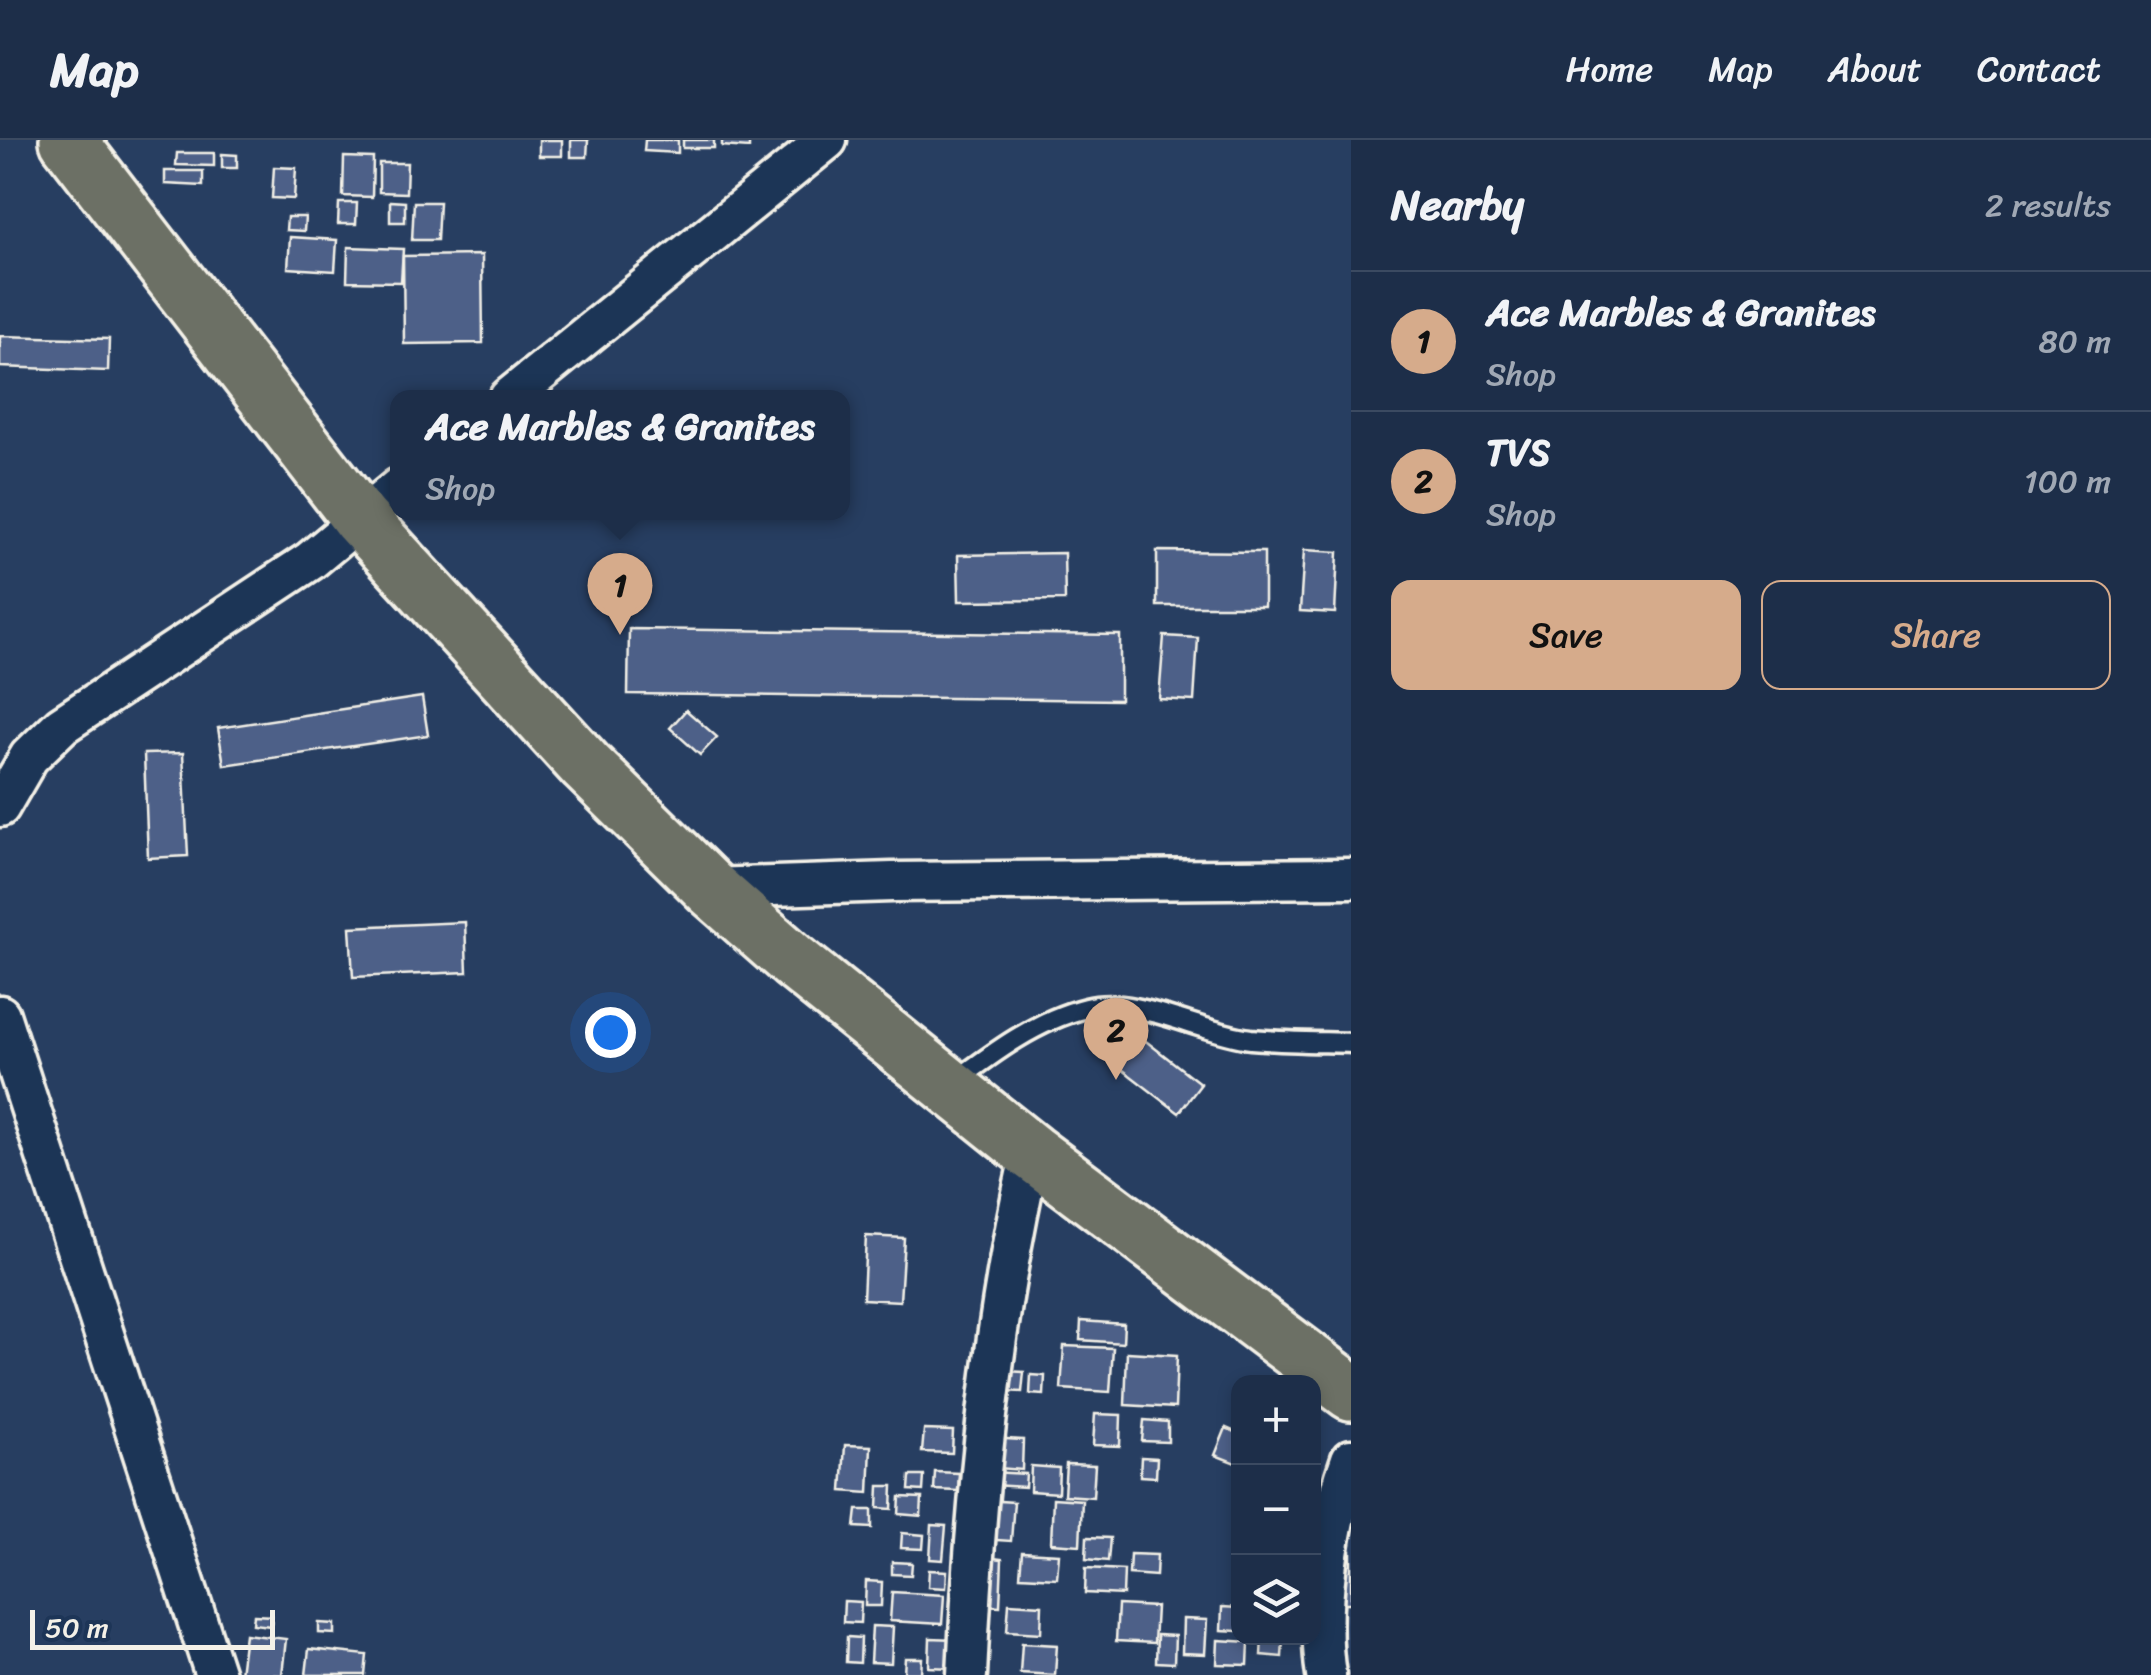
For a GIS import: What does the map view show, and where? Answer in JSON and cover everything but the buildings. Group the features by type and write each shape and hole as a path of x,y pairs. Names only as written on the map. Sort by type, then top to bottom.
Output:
{"highway":[{"path":"68,140 379,503"},
{"path":"392,520 586,766 710,888 1031,1152 1351,1392"}],"street":[{"path":"519,390 827,140"},
{"path":"0,807 28,757 62,725 310,561 379,503"},
{"path":"710,888 892,882 1351,878"},
{"path":"0,1015 215,1675"},
{"path":"967,1675 982,1460 1011,1247 1031,1152"},
{"path":"1326,1675 1324,1607 1333,1528 1351,1459"}],"lane":[{"path":"949,1086 993,1053 1051,1021 1090,1006 1142,1010 1250,1038 1351,1044"}],"place":[{"name":"Ace Marbles & Granites","path":"620,635"},
{"name":"TVS","path":"1116,1080"}]}
